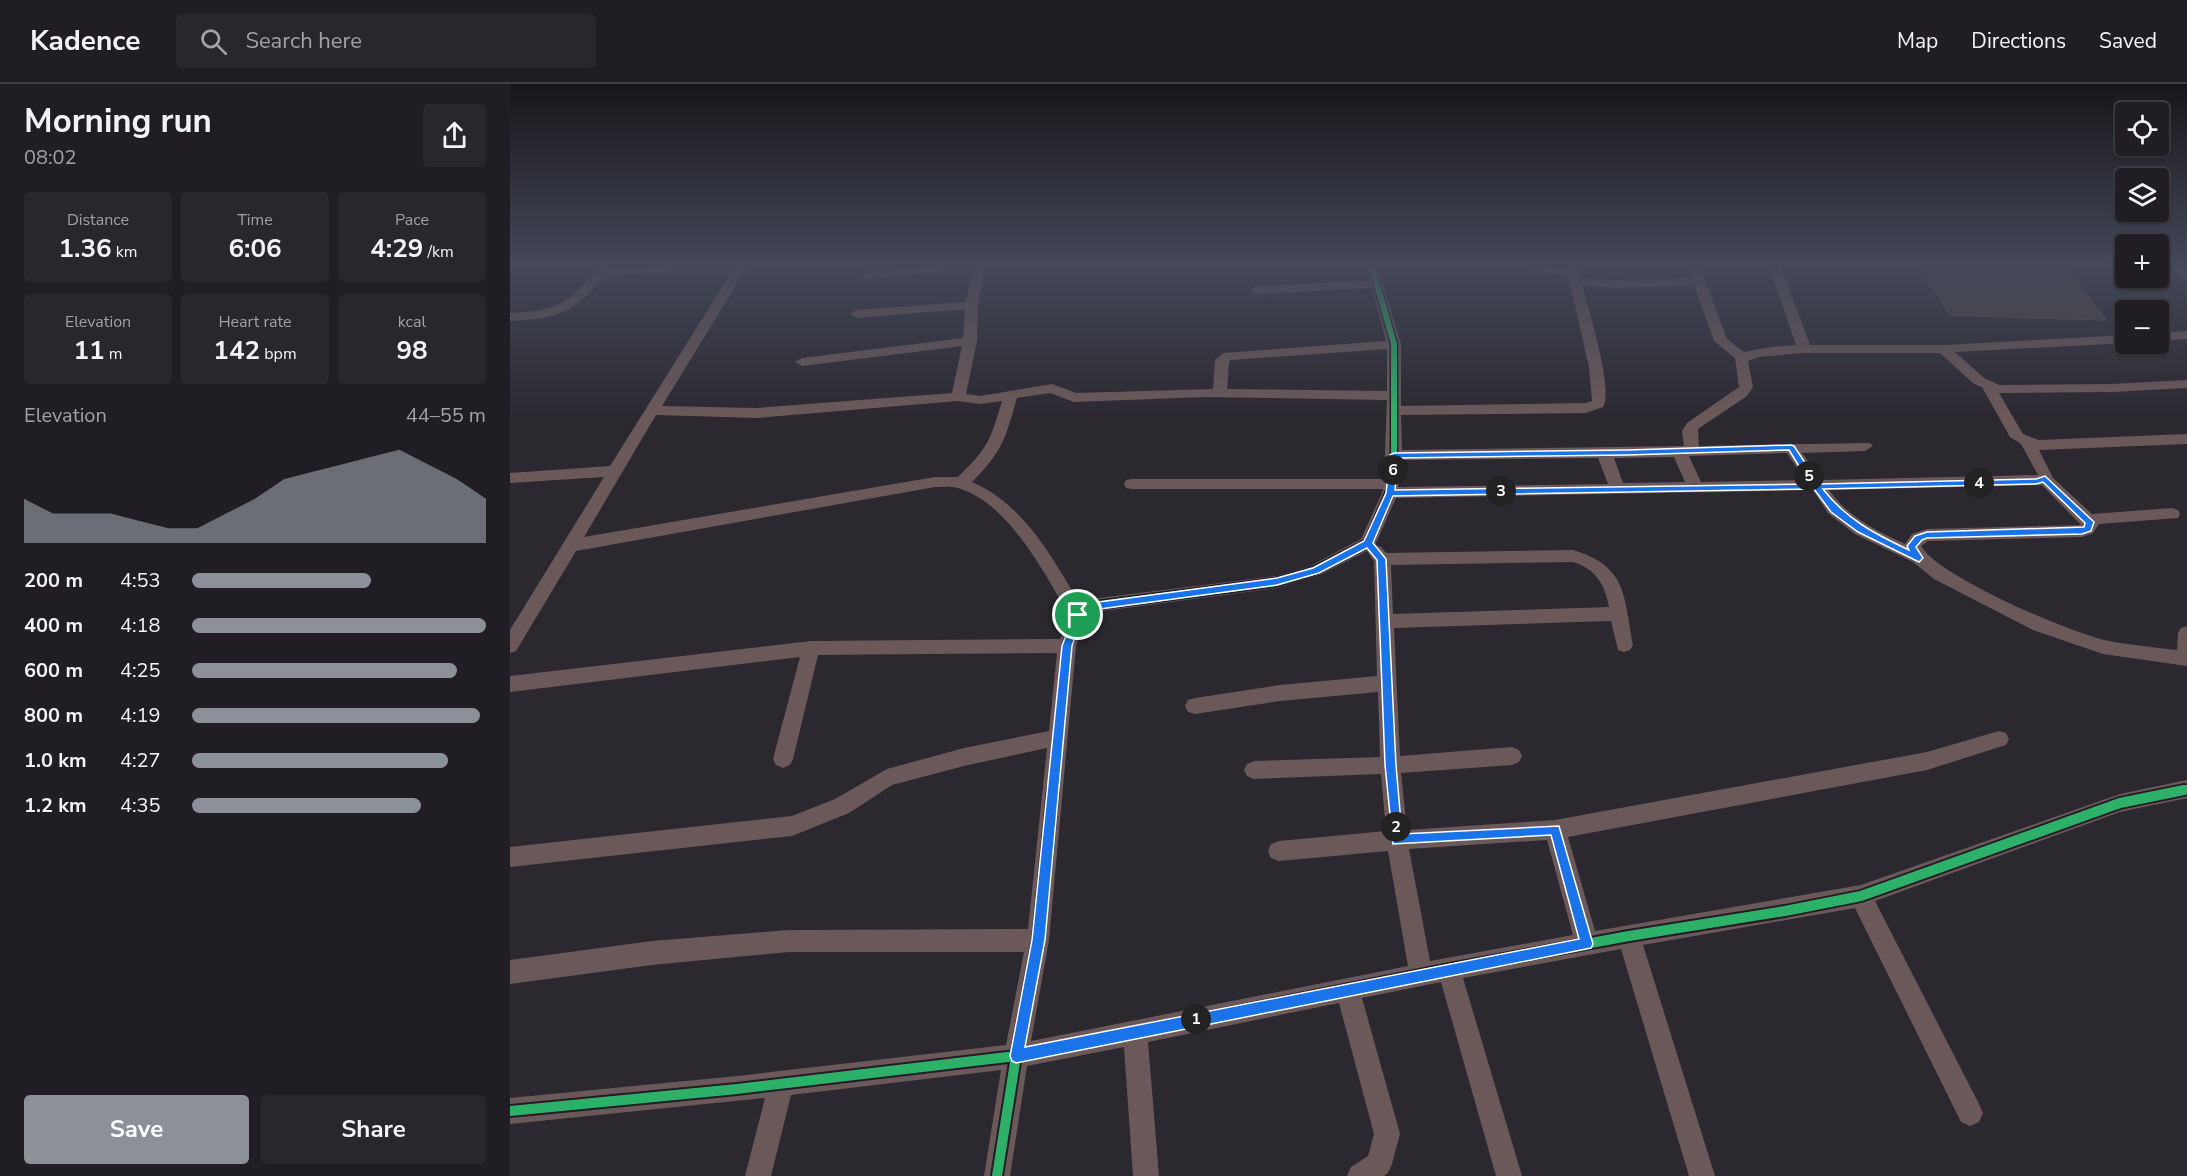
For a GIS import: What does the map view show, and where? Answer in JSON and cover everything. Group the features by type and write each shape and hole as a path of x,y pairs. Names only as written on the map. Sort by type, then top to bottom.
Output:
{"street":[{"path":"510,317 545,315"},
{"path":"510,646 711,315"},
{"path":"958,397 970,341 971,315"},
{"path":"997,1176 1016,1056 1038,940 1067,646 1078,615 1099,605 1277,582 1316,570 1368,543 1391,489 1394,455 1394,344 1385,315"},
{"path":"652,410 757,413 958,397 980,400 1052,388 1074,398 1220,393 1394,404 1586,408 1598,404 1600,400 1596,367 1583,315"},
{"path":"1712,315 1721,340 1742,357 1804,348 1866,350 1942,348 2115,340"},
{"path":"1792,315 1804,348"},
{"path":"2169,336 2187,335"},
{"path":"802,362 970,341"},
{"path":"1220,393 1222,360 1228,356 1394,344"},
{"path":"1942,348 1979,381 1997,388 2101,388 2187,384"},
{"path":"1696,488 1686,450 1689,431 1692,426 1737,398 1746,387 1742,357"},
{"path":"1988,386 2017,436 2028,443 2037,445 2187,439"},
{"path":"962,483 986,459 996,444 1011,394"},
{"path":"2028,443 2045,479 2090,522"},
{"path":"1394,455 1604,453 1865,446"},
{"path":"1791,448 1834,509 1861,530 1919,558 1940,575 2039,625 2074,639 2103,647 2187,659 2187,633"},
{"path":"1604,453 1617,488"},
{"path":"510,478 615,471"},
{"path":"1132,484 1391,489 1696,488 2036,482 2045,479"},
{"path":"569,546 935,482 962,483 989,498 1041,551 1078,615"},
{"path":"1919,558 1912,546 1918,538 1927,535 2082,531 2087,529 2094,519 2172,514"},
{"path":"1368,543 1382,559 1390,765 1397,840 1421,974"},
{"path":"1382,559 1573,556 1589,558 1601,566 1611,582 1624,645"},
{"path":"1386,621 1618,614"},
{"path":"510,684 811,648 1067,646"},
{"path":"783,759 811,648"},
{"path":"1195,706 1280,693 1388,683"},
{"path":"510,857 792,826 842,806 887,778 964,757 1058,737"},
{"path":"1279,851 1397,840 1555,830 1916,763 1999,739"},
{"path":"1254,770 1390,765 1512,756"},
{"path":"510,1112 781,1084 1016,1056 1421,974 1629,936 1785,911 1861,896 2120,803 2187,789"},
{"path":"1555,830 1587,944"},
{"path":"1861,896 1970,1113"},
{"path":"1629,936 1702,1176"},
{"path":"510,972 652,953 789,941 1038,940"},
{"path":"1449,969 1509,1176"},
{"path":"1347,989 1387,1134 1379,1164 1360,1176"},
{"path":"1135,1031 1146,1176"},
{"path":"758,1176 781,1084"}],"building":[{"path":"1950,315 2102,315 2106,320"}],"cycle path":[{"path":"997,1176 1016,1056 1038,940 1067,646 1078,615 1099,605 1277,582 1316,570 1368,543 1390,493 1394,455 1394,344 1386,315"},
{"path":"510,1111 737,1089 1016,1056 1449,969 1629,936 1785,911 1861,896 2120,803 2187,789"}],"route":[{"path":"1078,615 1067,646 1038,940 1016,1056 1449,969 1587,944 1555,830 1397,840 1390,765 1382,559 1368,543 1390,493 1617,488 1696,488 1816,486 1844,486 2036,482 2045,479 2090,522 2087,529 2082,531 1927,535 1918,538 1912,546 1919,558 1861,530 1834,509 1816,486 1791,448 1627,453 1394,455 1390,493 1368,543 1316,570 1277,582 1099,605 1078,615"}]}
